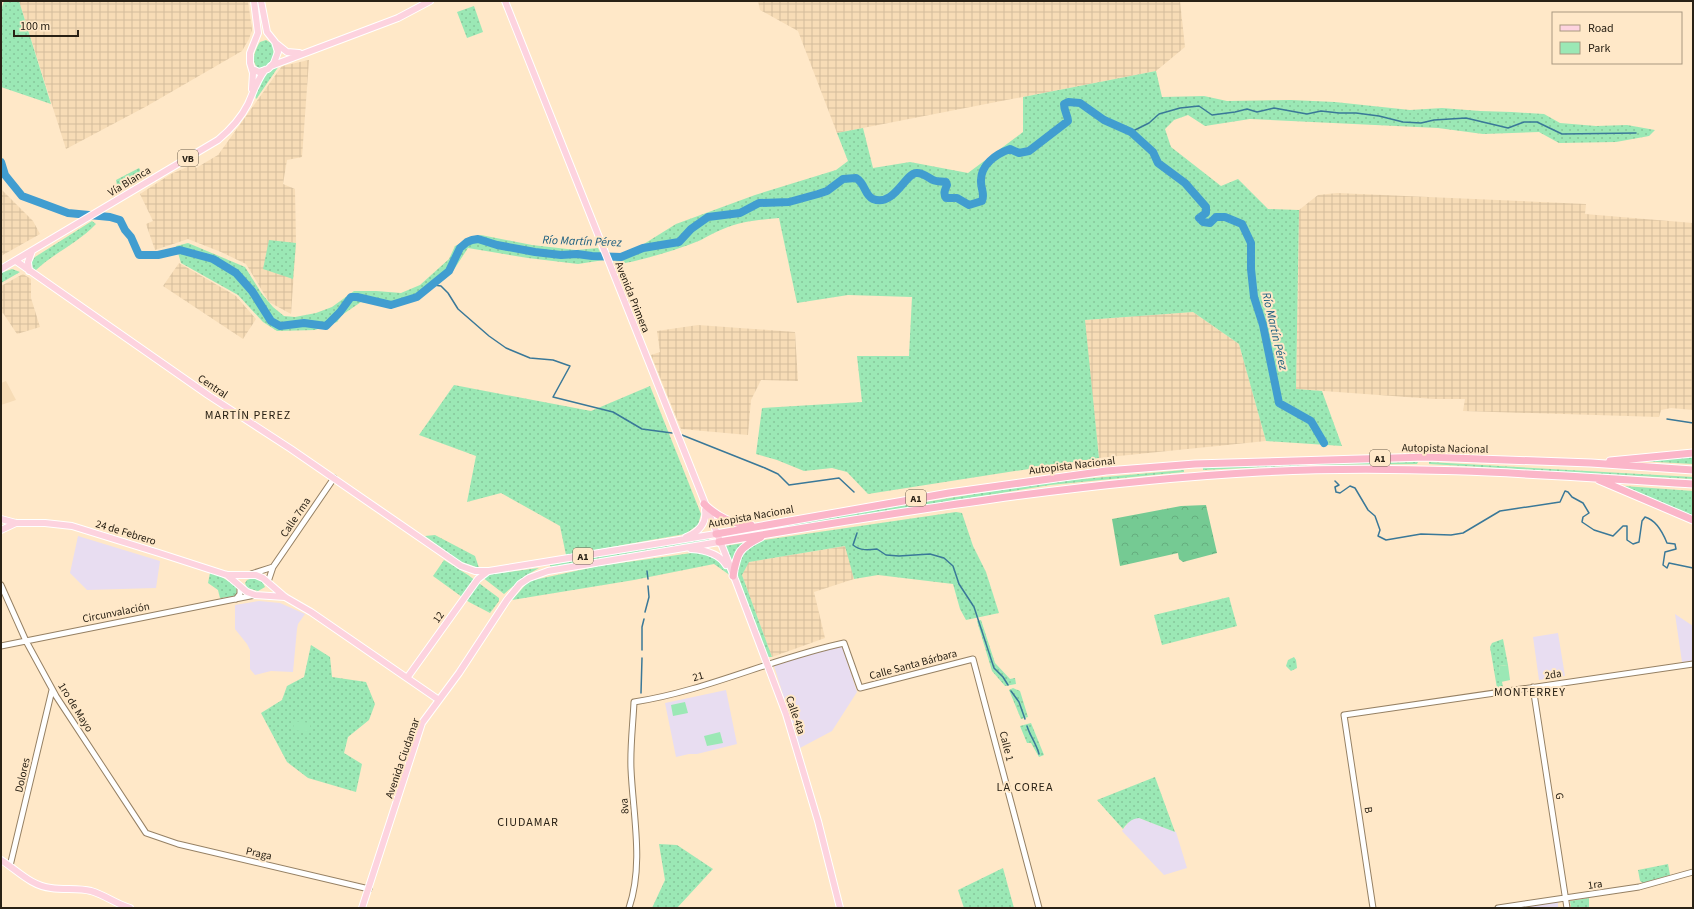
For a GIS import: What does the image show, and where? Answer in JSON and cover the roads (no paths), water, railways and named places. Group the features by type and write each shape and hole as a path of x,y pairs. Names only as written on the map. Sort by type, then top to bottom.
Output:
{"highway":[{"path":"1591,463 1693,453"},
{"name":"Autopista Nacional","path":"716,534 949,493 1106,471 1165,466 1258,461 1426,457 1591,463 1693,470"},
{"name":"Autopista Nacional","path":"719,542 965,502 1091,486 1195,476 1262,472 1389,468 1693,484"},
{"path":"1593,478 1693,520"},
{"path":"704,504 727,521 743,524 765,525"},
{"path":"733,576 738,553 751,543 769,534"}],"main road":[{"name":"VB","path":"252,69 250,53 258,34 254,1"},
{"path":"261,1 264,25 270,37 287,52 306,53"},
{"path":"271,66 398,18 430,1"},
{"name":"Avenida Primera","path":"505,1 716,534"},
{"path":"255,41 260,37 270,37"},
{"path":"271,66 278,52 275,42"},
{"name":"VB","path":"265,70 271,66"},
{"path":"252,69 256,72 265,70"},
{"name":"Vía Blanca","path":"251,95 253,77 252,69"},
{"name":"Vía Blanca","path":"1,269 218,140 238,119 265,70"},
{"path":"29,271 28,262 32,251"},
{"name":"Central","path":"16,261 208,395 334,478 461,566"},
{"path":"678,540 690,536 701,527 705,514 704,504"},
{"name":"24 de Febrero","path":"1,519 16,523 45,523 72,526 227,575 256,575 268,582 285,597 311,612 439,700"},
{"name":"24 de Febrero","path":"1,530 16,523"},
{"name":"Autopista Nacional","path":"461,566 475,571 488,571 716,534"},
{"name":"Calle 4ta","path":"716,534 768,665 800,757 840,908"},
{"name":"Autopista Nacional","path":"500,608 520,584 529,578 542,573 719,542"},
{"path":"675,549 699,550 716,554 723,560 733,576"},
{"name":"12","path":"407,678 478,579 488,571"},
{"path":"240,586 243,576 248,574"},
{"name":"24 de Febrero","path":"227,575 248,592 259,595 285,597"},
{"path":"259,595 267,591 268,582"},
{"name":"Avenida Ciudamar","path":"362,908 422,723 500,608"},
{"path":"1,860 22,876 38,884 51,888 89,891 100,894 128,908"}],"street":[{"name":"Calle 7ma","path":"268,582 273,568 334,478"},
{"path":"248,574 273,568"},
{"name":"1ro de Mayo","path":"1,585 26,641 52,690 146,833"},
{"path":"236,599 240,594 240,586"},
{"name":"Circunvalación","path":"1,646 259,595"},
{"name":"21","path":"634,702 656,699 811,651 844,643 858,687"},
{"name":"Calle Santa Bárbara","path":"858,687 863,688 973,659"},
{"name":"Calle 1","path":"973,659 1039,908"},
{"name":"2da","path":"1344,715 1693,664"},
{"name":"G","path":"1533,687 1567,908"},
{"name":"Dolores","path":"10,866 52,690"},
{"name":"8va","path":"629,908 636,884 636,830 631,768 634,702"},
{"name":"B","path":"1344,715 1373,908"},
{"name":"Praga","path":"146,833 178,844 369,889"},
{"name":"1ra","path":"1498,908 1639,887 1693,872"}],"waterway":[{"name":"Río Martín Pérez","path":"1,162 5,175 22,196 68,213 110,217 120,220 125,230 131,237 139,255 158,255 180,250 213,259 236,273 252,291 271,321 280,326 304,323 326,326 340,312 351,297 391,305 417,297 449,271 460,248 472,240 478,239 497,245 561,255 577,254 621,257 643,248 679,242 691,229 708,217 740,213 759,203 789,202 818,194 827,191 843,179 856,178 862,183 870,197 880,200 893,195 912,175 916,173 923,174 935,181 946,182 947,185 944,193 946,198 957,198 969,205 982,201 981,176 986,165 994,157 1010,149 1019,153 1029,151 1068,121 1064,104 1068,102 1080,103 1104,120 1131,132 1153,152 1158,163 1185,183 1206,207 1206,213 1199,218 1203,222 1210,223 1216,217 1225,217 1242,224 1251,243 1251,269 1254,297 1263,325 1279,403 1311,421 1324,443"},
{"path":"1131,132 1149,123 1159,114 1180,108 1199,106 1212,115 1247,109 1257,112 1274,108 1307,114 1321,111 1356,113 1379,116 1403,122 1421,123 1434,120 1466,118 1508,128 1524,122 1537,122 1562,134 1636,133"},
{"path":"434,285 441,286 448,293 458,309 489,336 506,348 530,358 553,360 570,366 553,397 613,412 642,429 672,433"},
{"path":"1667,419 1693,423"},
{"path":"682,435 778,474 789,485 839,478 854,492"},
{"name":"Río Martín Pérez","path":"1335,481 1339,485 1335,487 1336,492 1340,493 1350,486 1355,488 1368,510 1375,516 1380,530 1378,536 1386,540 1421,534 1451,535 1463,533 1500,511 1560,502 1565,491 1583,503 1589,513 1583,517 1582,522 1594,530 1613,536 1623,526 1627,526 1627,540 1633,544 1639,542 1642,521 1645,517 1653,521 1659,527 1667,543 1675,544 1676,549 1665,552 1663,565 1667,568 1669,563 1693,568"},
{"path":"857,533 853,545 859,548 868,550 877,549 886,555 899,556 930,554 944,558 953,566 959,584 974,607 994,668 1003,677 1008,685"},
{"path":"647,571 648,579"},
{"path":"645,612 649,597 648,586"},
{"path":"642,650 642,627 644,619"},
{"path":"641,693 642,658"},
{"path":"1011,691 1019,702 1025,719"},
{"path":"1027,726 1039,754"}],"district":[{"name":"MARTÍN PEREZ","path":"248,415"},
{"name":"MONTERREY","path":"1530,692"},
{"name":"LA COREA","path":"1025,787"},
{"name":"CIUDAMAR","path":"528,822"}]}
